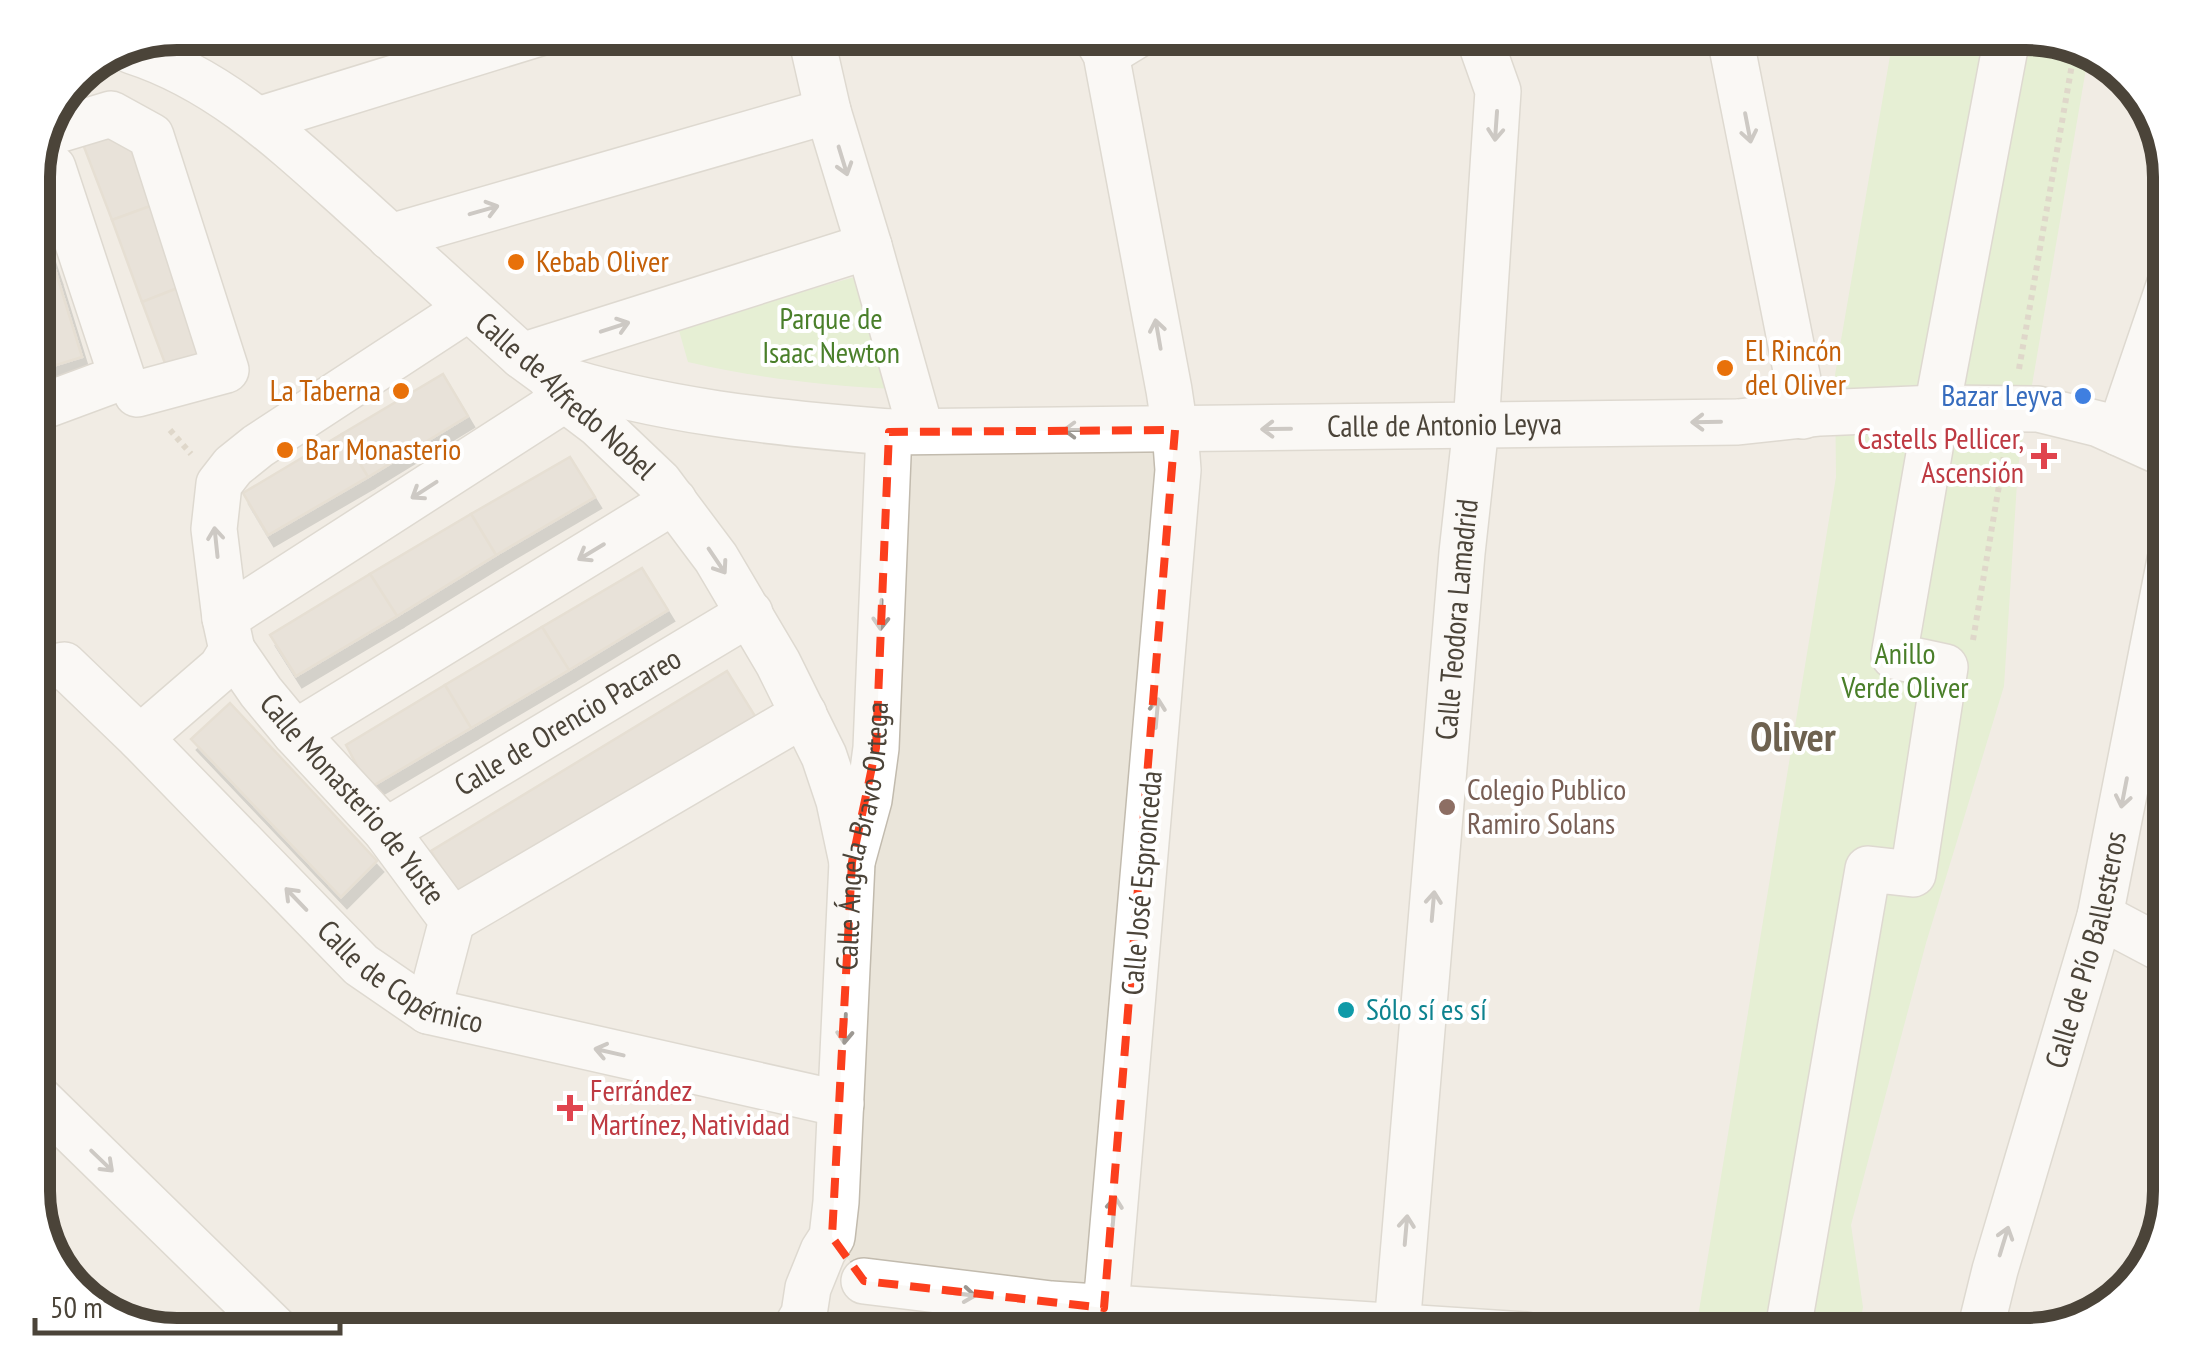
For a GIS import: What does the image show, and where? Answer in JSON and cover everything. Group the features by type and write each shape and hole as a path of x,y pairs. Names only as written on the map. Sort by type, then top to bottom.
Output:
{"street":[{"path":"258,120 485,50"},
{"name":"Calle Ángela Bravo Ortega","path":"800,1318 808,1288 832,1238 852,862 874,774 905,432 870,246 828,111 817,50"},
{"name":"Calle José Espronceda","path":"1102,1318 1178,470 1116,50"},
{"name":"Calle Teodora Lamadrid","path":"1399,1318 1460,572 1476,426 1498,91 1483,50"},
{"path":"1733,50 1803,416"},
{"path":"1790,1318 1868,869 1912,874 1945,667 1894,656 2005,50"},
{"name":"Calle de Alfredo Nobel","path":"142,55 193,76 258,120 598,424 667,492 716,558 750,613 804,714 833,779 852,862"},
{"path":"390,236 828,111"},
{"path":"50,406 130,385 226,370 151,136 111,114 53,152"},
{"path":"50,170 130,385"},
{"path":"229,634 545,377 870,246"},
{"path":"140,738 221,668 229,634 214,529 219,484 258,446 469,308"},
{"path":"2119,433 2153,332"},
{"name":"Calle de Antonio Leyva","path":"545,377 710,414 905,432 1738,422 1820,413 2012,408 2057,413 2153,448"},
{"path":"295,733 667,492 659,460 670,433 710,414"},
{"name":"Calle de Orencio Pacareo","path":"386,832 750,613"},
{"name":"Calle Monasterio de Yuste","path":"229,634 261,692 386,832 452,920 428,1012"},
{"name":"Calle de Pío Ballesteros","path":"1983,1318 2100,916 2153,646"},
{"name":"Calle de Copérnico","path":"50,669 140,738 361,966 428,1012 841,1104"},
{"path":"452,920 804,714"},
{"path":"2100,916 2153,944"},
{"path":"50,1109 263,1318"},
{"path":"832,1238 864,1281 1024,1301 1087,1318"},
{"name":"Calle Ángela Bravo Ortega","path":"808,1318 864,1281"}],"path":[{"path":"2012,408 2073,59"}],"highlighted area":[{"path":"1175,430 1104,1308 864,1281 832,1237 852,862 876,748 889,432"}],"shaded area":[{"path":"2026,50 2059,54 2090,67 2116,87 2136,113 2151,152 2153,169 2153,1191 2149,1224 2136,1255 2116,1281 2090,1301 2059,1314 2026,1318 177,1318 144,1314 113,1301 87,1281 67,1255 54,1224 50,1199 50,169 54,144 76,100 106,71 152,52"}],"green space":[{"name":"Anillo Verde Oliver","path":"1891,50 2043,51 2087,65 2018,467 2004,686 1926,943 1851,1225 1863,1307 1861,1318 1698,1318 1836,477 1835,375"},
{"name":"Parque de Isaac Newton","path":"865,274 897,389 792,380 688,362 678,327"}],"building":[{"path":"121,125 153,205 112,220 81,139"},
{"path":"153,205 183,286 142,302 112,220"},
{"path":"56,273 82,357 50,367 50,275"},
{"path":"183,286 213,367 172,382 142,302"},
{"path":"443,374 468,416 368,477 342,434"},
{"path":"342,434 368,477 268,535 243,493"},
{"path":"570,457 595,497 496,555 471,514"},
{"path":"471,514 496,555 397,616 370,574"},
{"path":"642,568 668,610 569,670 542,627"},
{"path":"370,574 397,616 296,676 270,635"},
{"path":"542,627 569,670 471,728 445,685"},
{"path":"727,671 755,716 460,897 431,851"},
{"path":"445,685 471,728 369,788 346,745"},
{"path":"230,703 377,861 341,897 191,739"}],"place":[{"name":"Kebab Oliver","path":"516,262"},
{"name":"El Rincón del Oliver","path":"1725,368"},
{"name":"La Taberna","path":"401,391"},
{"name":"Bazar Leyva","path":"2083,396"},
{"name":"Bar Monasterio","path":"285,450"},
{"name":"Castells Pellicer, Ascensión","path":"2044,456"},
{"name":"Colegio Publico Ramiro Solans","path":"1447,807"},
{"name":"Sólo sí es sí","path":"1346,1010"},
{"name":"Ferrández Martínez, Natividad","path":"570,1108"}],"district":[{"name":"Oliver","path":"1793,737"}]}
